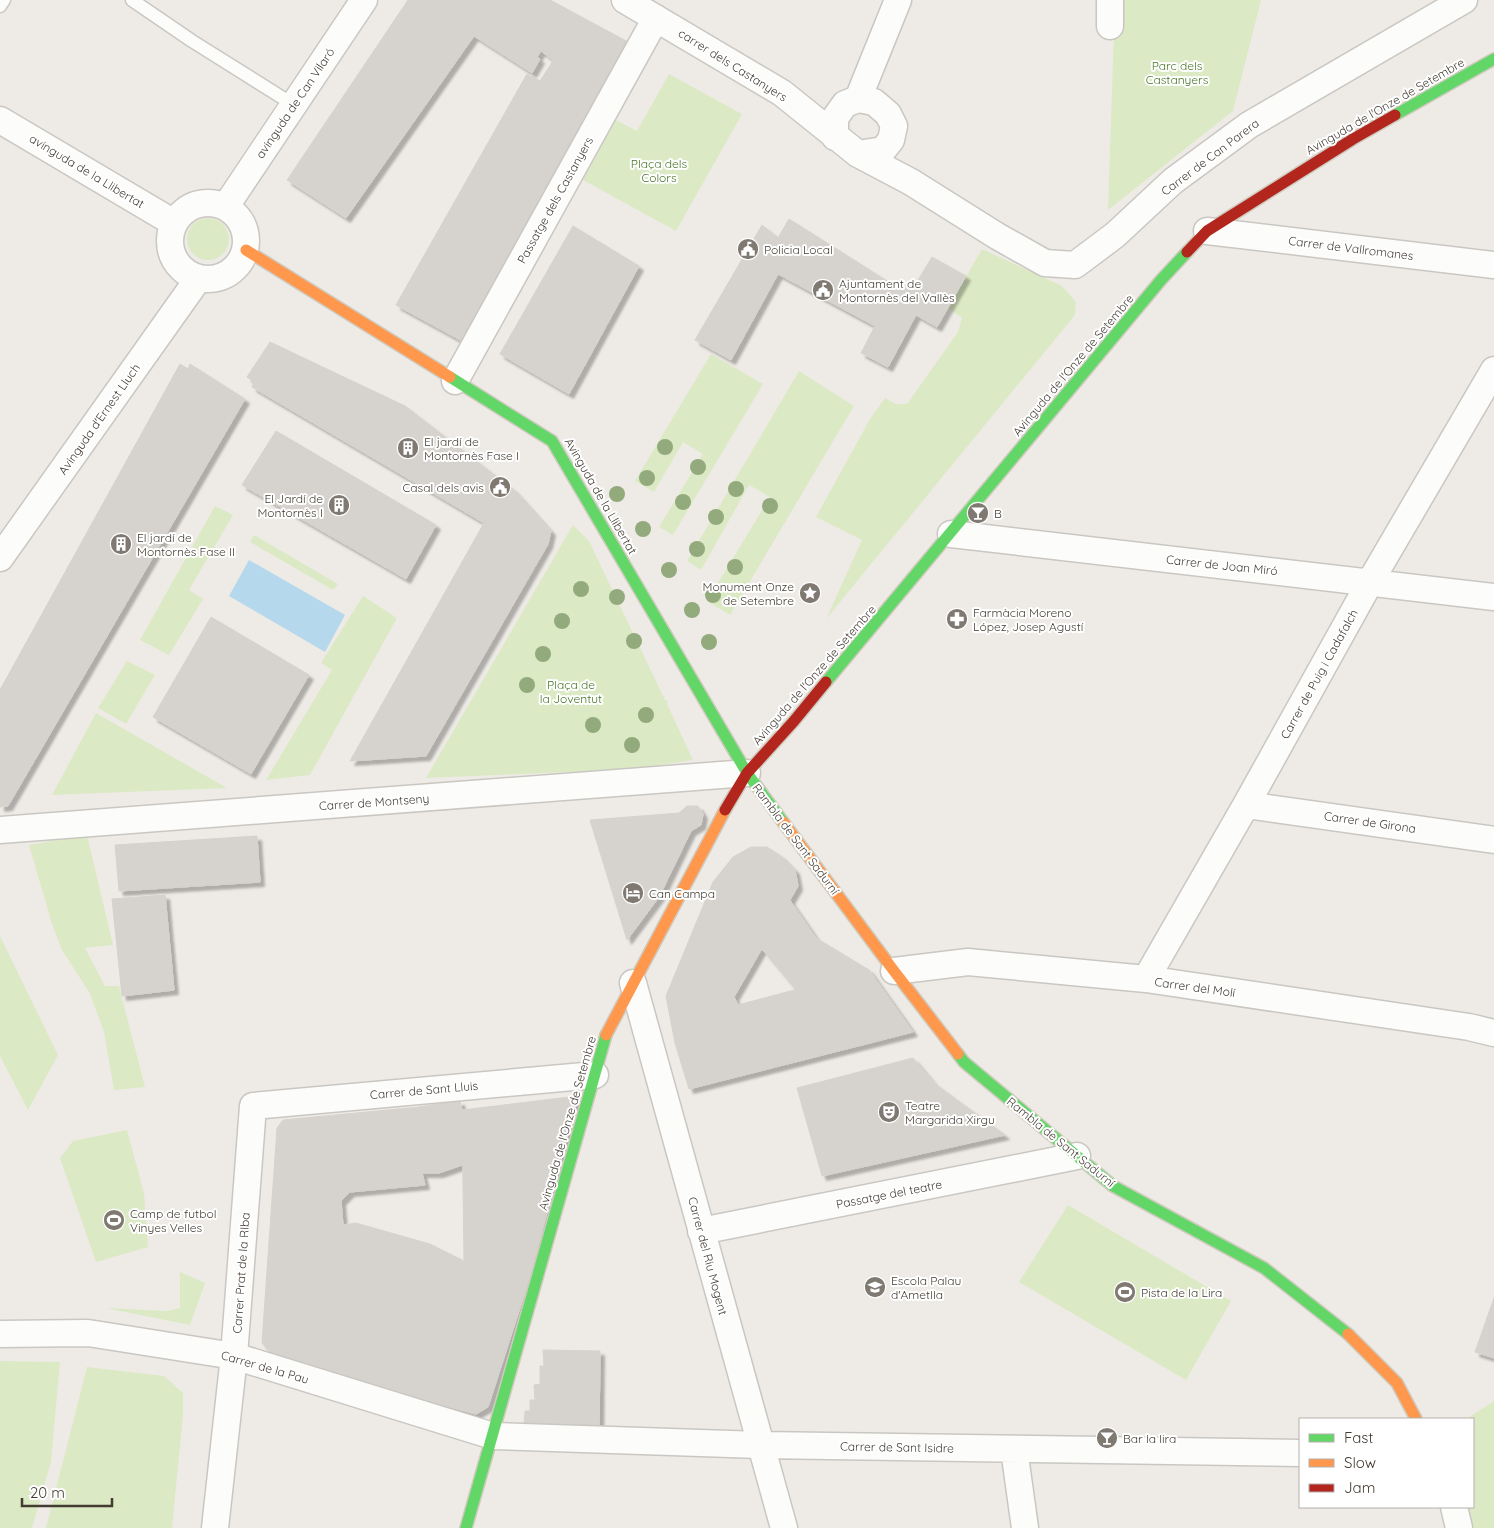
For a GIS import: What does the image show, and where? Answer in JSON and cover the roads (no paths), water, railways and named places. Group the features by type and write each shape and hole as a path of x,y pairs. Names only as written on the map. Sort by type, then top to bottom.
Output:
{"street":[{"name":"avinguda de Can Vilaró","path":"226,206 364,0"},
{"name":"carrer dels Castanyers","path":"625,0 782,94 836,137"},
{"path":"782,94 852,102 874,102 888,114 894,126 892,140 883,150 858,154 836,137 835,118 852,102 898,0"},
{"path":"1110,0 1110,26"},
{"name":"Carrer de Can Parera","path":"858,154 911,182 990,232 1045,263 1075,265 1115,235 1173,181 1249,125 1464,0"},
{"name":"Passatge dels Castanyers","path":"455,381 656,18"},
{"name":"Avinguda de l'Onze de Setembre","path":"466,1528 605,1037 722,815 747,773 794,721 1161,280 1207,231 1353,139 1494,59"},
{"name":"avinguda de la Llibertat","path":"0,120 174,223"},
{"path":"214,203 226,206 244,224 247,237 246,250 240,264 228,275 214,280 198,279 183,271 172,256 169,240 174,223 191,206 214,203"},
{"name":"Carrer de Vallromanes","path":"1207,231 1494,265"},
{"name":"Avinguda de la Llibertat","path":"246,250 552,441 747,773"},
{"name":"Avinguda d'Ernest Lluch","path":"0,558 198,279"},
{"name":"Carrer de Puig i Cadafalch","path":"1146,980 1370,582 1494,370"},
{"name":"Carrer de Joan Miró","path":"951,534 1494,598"},
{"name":"Carrer de Montseny","path":"0,830 747,773"},
{"name":"Rambla de Sant Sadurní","path":"747,773 964,1062 1113,1186 1264,1268 1355,1340 1397,1383 1415,1418"},
{"name":"Carrer de Girona","path":"1246,805 1494,840"},
{"name":"Carrer del Molí","path":"894,971 968,962 1146,980 1469,1027 1494,1033"},
{"name":"Carrer del Riu Mogent","path":"633,983 784,1528"},
{"name":"Carrer de Sant Lluis","path":"253,1106 594,1075"},
{"name":"Carrer Prat de la RIba","path":"215,1528 234,1356 253,1106"},
{"name":"Passatge del teatre","path":"701,1231 1077,1156"},
{"name":"Carrer de la Pau","path":"0,1334 88,1333 234,1356 493,1436"},
{"name":"Carrer de Sant Isidre","path":"493,1436 760,1445 1299,1453"},
{"path":"1014,1449 1025,1528"},
{"path":"1454,1508 1459,1528"}],"lane":[{"path":"0,6 4,0"},
{"path":"132,0 192,41 294,105"}],"water":[{"path":"249,560 345,615 325,652 229,596"}],"place":[{"name":"Policia Local","path":"748,249"},
{"name":"Ajuntament de Montornès del Vallès","path":"823,290"},
{"name":"El jardí de Montornès Fase I","path":"408,448"},
{"name":"Casal dels avis","path":"500,487"},
{"name":"El Jardí de Montornès I","path":"339,505"},
{"name":"B","path":"978,513"},
{"name":"El jardí de Montornès Fase II","path":"121,544"},
{"name":"Monument Onze de Setembre","path":"810,593"},
{"name":"Farmàcia Moreno López, Josep Agustí","path":"957,619"},
{"name":"Can Campa","path":"633,893"},
{"name":"Teatre Margarida Xirgu","path":"889,1112"},
{"name":"Camp de futbol Vinyes Velles","path":"114,1220"},
{"name":"Escola Palau d'Ametlla","path":"875,1287"},
{"name":"Pista de la Lira","path":"1125,1292"},
{"name":"Bar la lira","path":"1107,1438"}],"park label":[{"name":"Parc dels Castanyers","path":"1177,72"},
{"name":"Plaça dels Colors","path":"659,170"},
{"name":"Plaça de la Joventut","path":"571,691"}]}
